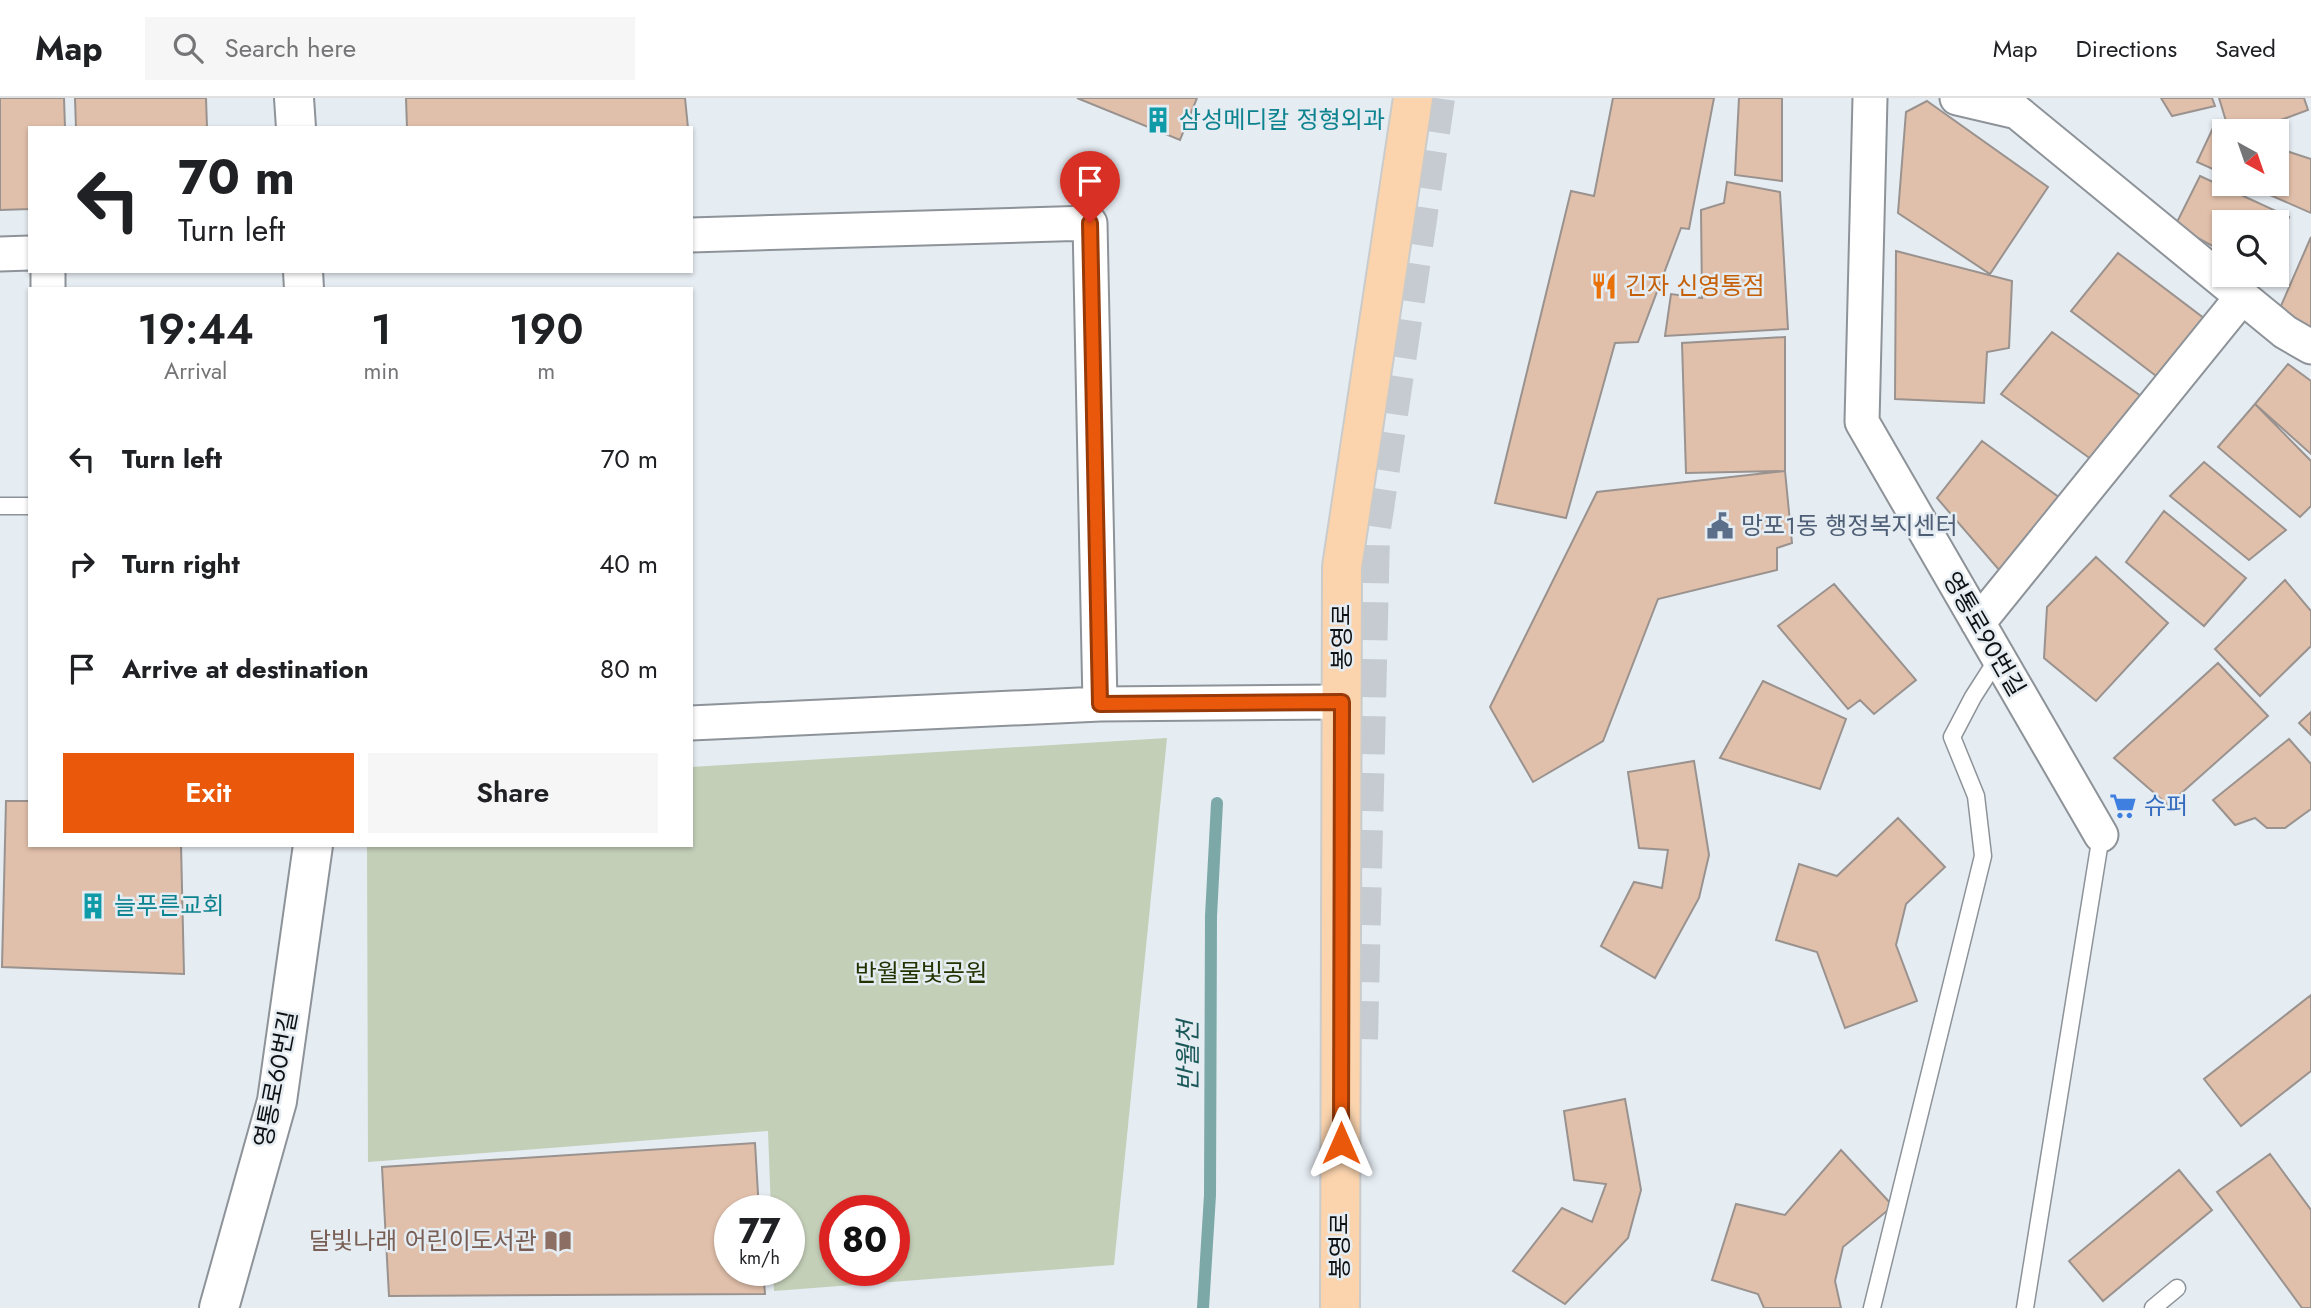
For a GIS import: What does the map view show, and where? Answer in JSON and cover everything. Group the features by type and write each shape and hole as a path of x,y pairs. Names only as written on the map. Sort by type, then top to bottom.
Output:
{"highway":[{"name":"봉영로","path":"1340,1308 1342,567 1413,98"}],"street":[{"path":"294,98 296,126"},
{"name":"영통로90번길","path":"1870,98 1862,422 2101,835"},
{"path":"1957,98 2017,112 2285,332 2311,347"},
{"path":"693,235 1090,223 1100,704"},
{"path":"0,254 28,253"},
{"path":"1978,623 2242,297"},
{"path":"693,723 1100,704 1342,702"},
{"name":"영통로60번길","path":"219,1308 277,1101 313,847"}],"lane":[{"path":"0,506 28,506"},
{"path":"1872,1308 1983,856 1976,796 1952,737 1973,696 1998,658"},
{"path":"2025,1308 2101,835"},
{"path":"2153,1308 2177,1288"}],"green space":[{"name":"반월물빛공원","path":"1167,738 1114,1265 910,1281 910,1195 819,1195 819,1286 839,1286 774,1291 774,1286 805,1286 805,1195 770,1195 768,1131 368,1162 367,847 693,847 693,767"}],"building":[{"path":"0,98 64,98 65,126 28,126 28,209 0,210"},
{"path":"75,98 206,98 207,126 76,126"},
{"path":"406,98 685,98 688,126 407,126"},
{"name":"삼성메디칼 정형외과","path":"1077,98 1197,98 1180,140"},
{"name":"긴자 신영통점","path":"1613,98 1714,98 1689,229 1681,228 1638,342 1615,343 1566,518 1495,503 1571,191 1594,196"},
{"path":"1739,98 1782,98 1782,181 1735,175"},
{"path":"2161,98 2212,98 2215,106 2172,116"},
{"path":"2219,98 2304,98 2308,110 2284,119 2225,119"},
{"path":"1927,101 2048,187 1990,274 1898,213 1906,112"},
{"path":"2212,130 2212,169 2197,162"},
{"path":"2289,152 2311,159 2311,213 2272,196 2289,196"},
{"path":"2200,176 2212,182 2212,196 2243,196 2274,210 2212,210 2212,246 2175,226"},
{"path":"1727,182 1780,192 1788,329 1665,336 1671,294 1702,298 1701,210 1724,203"},
{"path":"2311,237 2311,331 2277,315"},
{"path":"1896,251 2012,281 2009,348 1987,352 1984,403 1895,399"},
{"path":"2118,253 2209,322 2160,379 2071,311"},
{"path":"2052,332 2145,399 2095,462 2001,394"},
{"path":"1785,337 1785,471 1686,473 1682,343"},
{"path":"2288,364 2311,381 2311,454 2255,404"},
{"path":"2255,404 2311,461 2311,506 2300,517 2218,447"},
{"path":"1982,441 2060,498 2000,571 1937,498"},
{"path":"2204,462 2286,530 2249,560 2170,496"},
{"path":"1785,471 1792,543 1777,548 1777,570 1658,599 1603,741 1533,782 1490,707 1597,492"},
{"path":"2164,511 2246,578 2204,626 2126,562"},
{"path":"2096,557 2168,623 2096,701 2044,658 2047,607"},
{"path":"2285,580 2311,611 2311,646 2260,696 2215,649"},
{"path":"1834,584 1916,680 1874,714 1860,700 1848,709 1778,626"},
{"path":"2218,663 2268,716 2168,805 2114,758"},
{"path":"1763,681 1846,719 1820,789 1720,758"},
{"path":"2311,712 2311,735 2299,723"},
{"path":"2289,739 2311,764 2311,809 2285,828 2267,828 2255,818 2235,825 2213,800"},
{"path":"1694,761 1709,855 1699,898 1655,978 1601,946 1634,882 1662,888 1668,850 1639,848 1628,772"},
{"name":"늘푸른교회","path":"6,801 28,801 28,847 181,847 184,974 2,967"},
{"path":"1898,818 1945,867 1906,904 1896,945 1917,1001 1845,1028 1817,952 1776,940 1799,864 1837,876"},
{"path":"2311,995 2311,1071 2241,1126 2204,1079"},
{"path":"1625,1099 1641,1190 1628,1238 1565,1304 1513,1271 1562,1208 1592,1222 1606,1184 1574,1180 1564,1111"},
{"name":"달빛나래 어린이도서관","path":"755,1143 758,1195 714,1195 714,1286 764,1286 765,1294 389,1296 382,1167"},
{"path":"1841,1150 1893,1206 1843,1247 1835,1281 1841,1308 1764,1308 1758,1294 1712,1280 1736,1204 1785,1215"},
{"path":"2270,1154 2311,1210 2311,1308 2302,1308 2217,1192"},
{"path":"2179,1170 2212,1210 2103,1301 2069,1261"}],"waterway":[{"name":"반월천","path":"1203,1308 1210,1195 1211,916 1217,803"}],"tunnel":[{"path":"1359,1039 1371,535 1436,98"}],"place":[{"name":"삼성메디칼 정형외과","path":"1158,120"},
{"name":"긴자 신영통점","path":"1604,286"},
{"name":"망포1동 행정복지센터","path":"1720,526"},
{"name":"슈퍼","path":"2123,806"},
{"name":"늘푸른교회","path":"93,906"},
{"name":"달빛나래 어린이도서관","path":"558,1241"}],"route":[{"path":"1090,223 1100,704 1342,702 1341,1143"}]}
